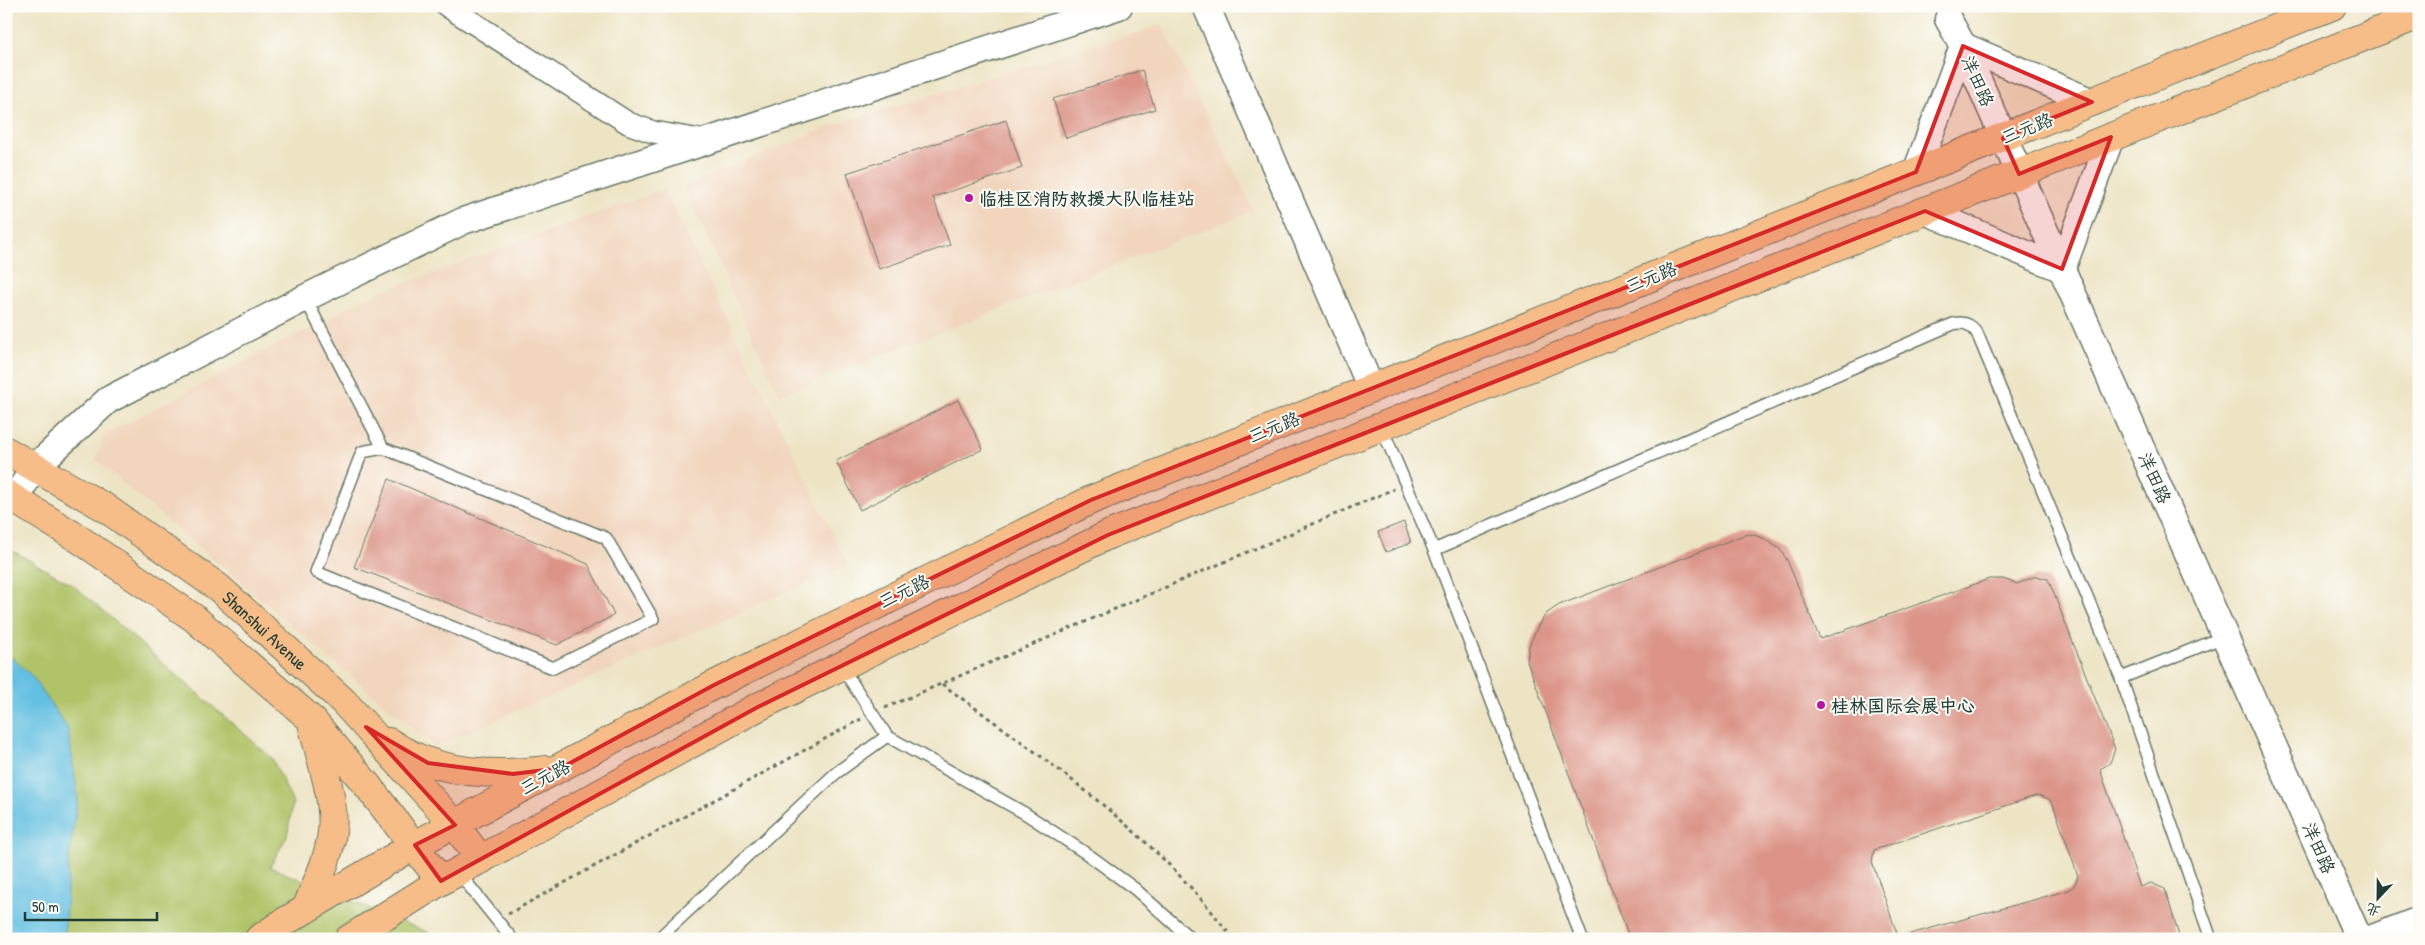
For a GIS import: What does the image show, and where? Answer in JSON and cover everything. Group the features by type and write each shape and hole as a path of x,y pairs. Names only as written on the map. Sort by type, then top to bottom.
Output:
{"main road":[{"name":"三元路","path":"259,939 415,845 455,826 714,685 1092,500 2332,6"},
{"path":"349,939 460,871 756,708 1108,536 2419,15"},
{"name":"Shanshui Avenue","path":"6,450 104,507 219,588 343,701 455,826 460,871"},
{"name":"Shanshui Avenue","path":"10,497 79,539 194,618 312,720 415,845 460,871"},
{"path":"306,909 323,866 332,831 329,791 312,720"},
{"path":"366,727 399,749 428,763 474,772 513,774 561,768"}],"street":[{"path":"447,6 628,123 653,132 706,140"},
{"path":"10,497 34,467 108,400 305,298 463,221 1119,6"},
{"path":"1206,6 1371,388"},
{"name":"洋田路","path":"1948,19 1963,46 2359,939"},
{"path":"1916,172 1963,46 2092,102"},
{"path":"1925,211 2062,269 2111,137"},
{"path":"2370,939 2419,920"}],"lane":[{"path":"305,298 383,448 606,538 653,619 553,668 316,572 362,452 383,448"},
{"path":"1434,550 1962,322 1968,324 1977,333 2121,678 2211,939"},
{"path":"1381,426 1434,550 1582,939"},
{"path":"2121,678 2226,636"},
{"path":"841,666 887,736 1026,814 1090,856 1136,889 1191,939"},
{"path":"658,939 836,774 887,736"},
{"path":"460,871 512,939"}],"path":[{"path":"497,920 872,713 1406,484"},
{"path":"942,683 1076,783 1124,822 1165,859 1217,917 1233,939"}],"highlighted area":[{"path":"1963,46 2092,102 2003,138 2019,174 2111,137 2062,269 1925,211 1108,535 756,708 441,881 415,845 455,825 366,727 428,763 513,774 561,768 714,685 1091,500 1916,172"}],"shaded area":[{"name":"临桂区消防救援大队临桂站","path":"1162,25 1254,211 779,395 684,186 834,125"},
{"path":"664,189 848,565 435,747 96,460 104,435 375,294"}],"green space":[{"path":"6,547 73,585 272,758 293,803 287,836 270,867 432,934 435,939 6,939"}],"water":[{"path":"6,653 32,676 68,729 78,798 69,856 64,939 6,939 6,864 11,834 10,775 6,769"}],"building":[{"path":"1142,70 1155,109 1066,138 1053,99"},
{"path":"1006,120 1022,168 933,197 950,245 879,269 847,173"},
{"path":"958,400 983,449 860,510 836,461"},
{"path":"389,479 588,564 614,615 557,645 354,567"},
{"path":"1404,522 1411,543 1386,552 1378,532"},
{"name":"桂林国际会展中心","path":"1751,534 1763,538 1780,549 1787,560 1820,639 1989,579 2003,579 2017,584 2036,576 2048,579 2115,749 2110,763 2100,769 2140,887 2151,883 2165,889 2180,939 1911,939 1910,934 2069,890 2075,884 2078,876 2053,804 2049,799 2038,795 1874,850 1872,862 1899,939 1630,939 1527,661 1529,646 1546,614 1559,605"}],"place":[{"name":"临桂区消防救援大队临桂站","path":"969,198"},
{"name":"桂林国际会展中心","path":"1821,705"}]}
